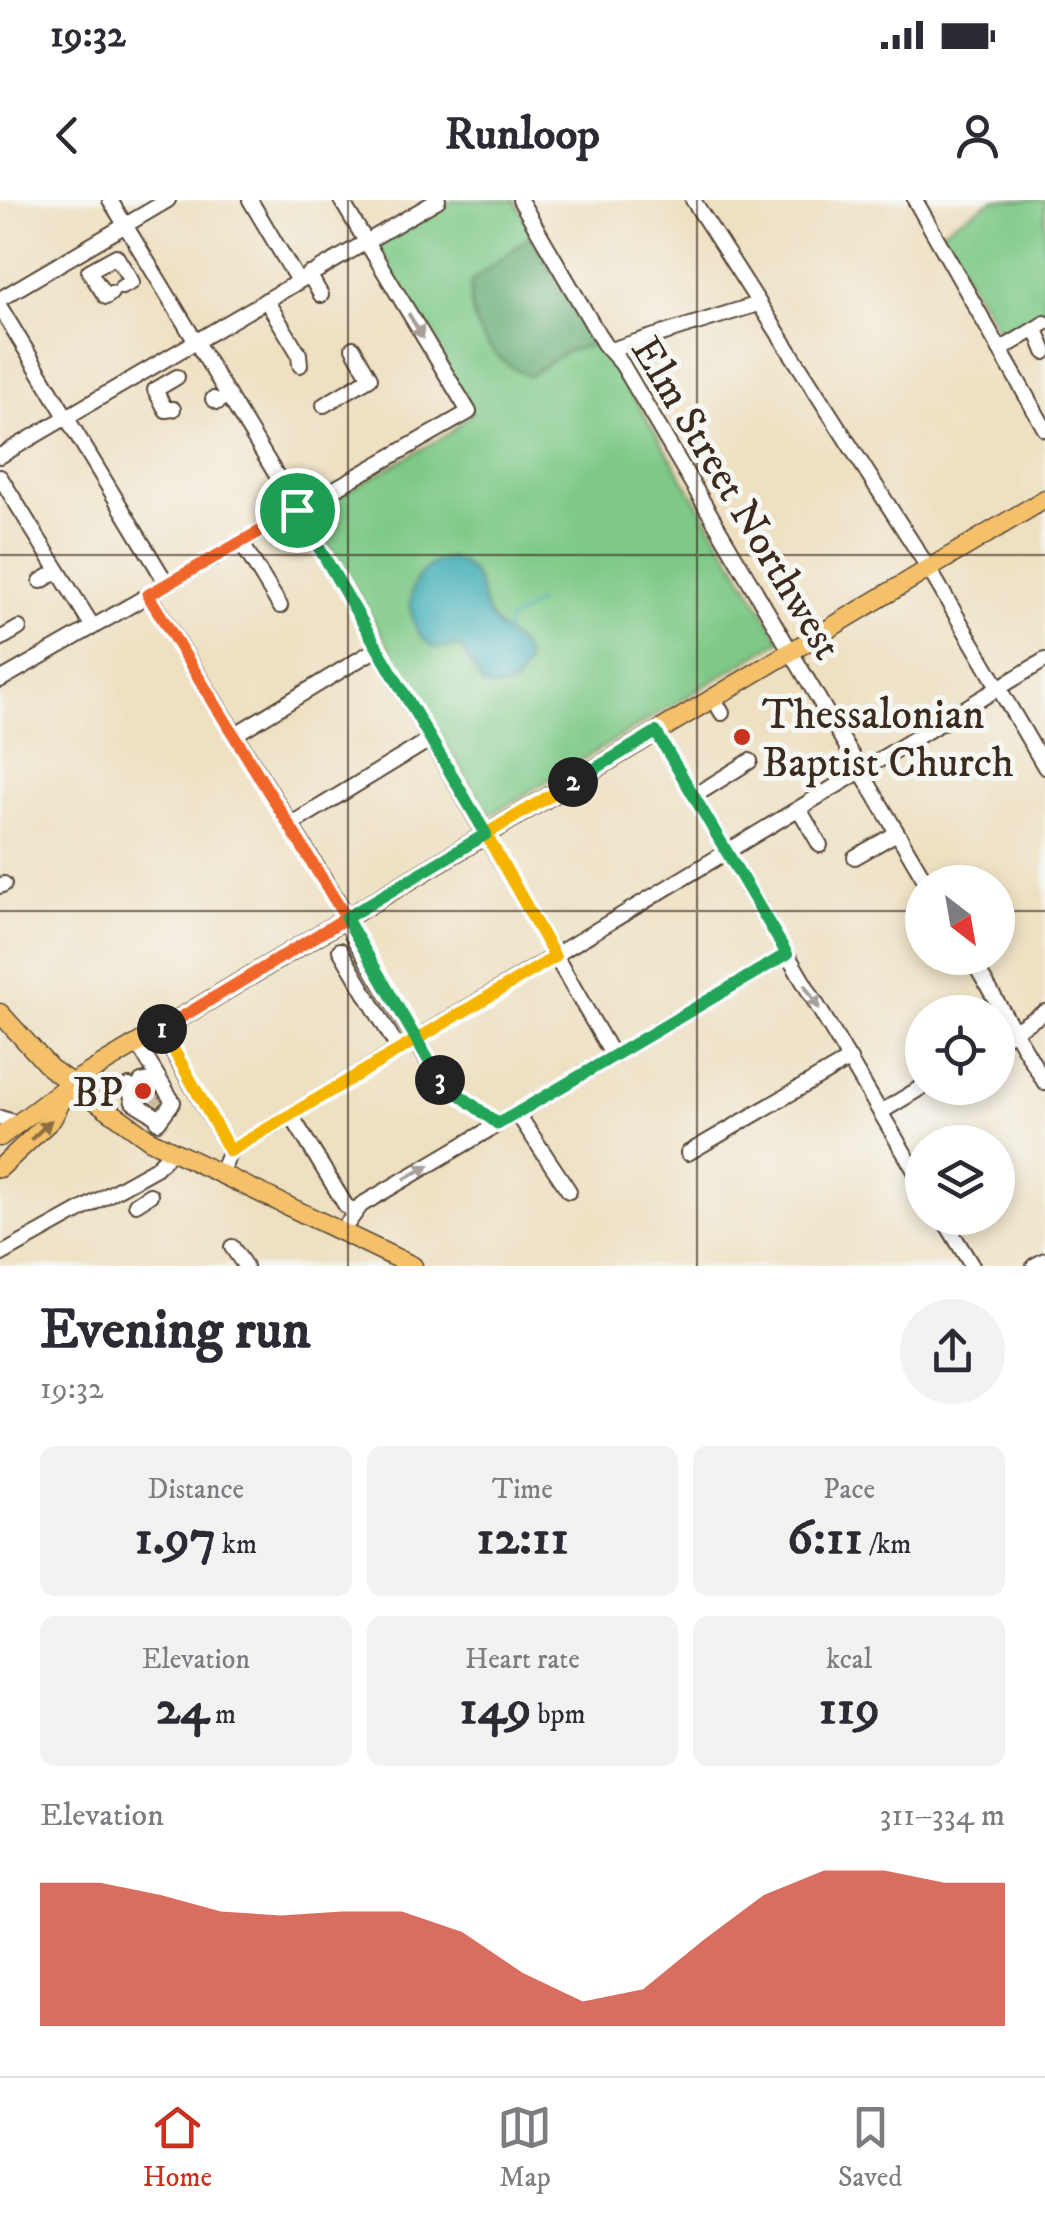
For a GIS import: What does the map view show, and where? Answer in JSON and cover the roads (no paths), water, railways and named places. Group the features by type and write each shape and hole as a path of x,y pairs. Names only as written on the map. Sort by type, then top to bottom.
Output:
{"main road":[{"path":"0,1137 8,1120 656,732 718,706 792,650 1045,499"},
{"path":"0,1012 50,1068 171,1152 413,1266"},
{"path":"0,1168 52,1119 70,1084"}],"street":[{"path":"110,200 195,342 220,397 297,510 614,1056"},
{"path":"0,299 168,200"},
{"path":"250,200 304,278 322,295"},
{"path":"0,680 468,412 342,200"},
{"path":"0,456 438,200"},
{"name":"Elm Street Northwest","path":"520,200 792,650 916,865"},
{"path":"694,200 928,569 1045,767"},
{"path":"915,200 1045,429"},
{"path":"78,253 106,297 132,282 116,256 90,271"},
{"path":"266,300 300,364"},
{"path":"610,350 758,304"},
{"path":"0,307 167,584"},
{"path":"1000,350 1040,326 1045,356"},
{"path":"324,405 370,378 353,348"},
{"path":"155,365 172,380 155,390 166,410 174,409"},
{"path":"0,477 93,627"},
{"path":"241,542 280,606"},
{"path":"41,581 58,571"},
{"path":"148,595 346,918 415,1040 449,1090 498,1124"},
{"path":"0,639 19,628"},
{"path":"234,734 378,648"},
{"path":"220,1175 230,1151 1045,660"},
{"path":"656,732 905,1154"},
{"path":"290,825 432,738"},
{"path":"694,796 750,760"},
{"path":"798,809 820,845"},
{"path":"855,858 897,833"},
{"path":"340,950 399,1050"},
{"path":"342,1231 354,1212 787,954"},
{"path":"366,994 382,985"},
{"path":"1015,1029 1045,1012"},
{"path":"160,1030 230,1151"},
{"path":"1015,1032 1045,1082"},
{"path":"138,1044 144,1088 158,1120 173,1102 144,1088"},
{"path":"688,1153 850,1059"},
{"path":"881,1112 905,1097"},
{"path":"517,1113 563,1180"},
{"path":"291,1115 346,1206 354,1212"},
{"path":"0,1258 156,1168 171,1152"},
{"path":"136,1204 150,1195"},
{"path":"953,1235 972,1266"},
{"path":"232,1248 245,1266"},
{"path":"1034,1266 1045,1260"}],"water":[{"path":"451,558 472,572 488,613 523,650 527,665 515,684 497,689 483,685 461,647 435,648 415,625 411,596 415,583 435,562"}],"waterway":[{"path":"506,633 508,622 538,602"}],"tunnel":[{"path":"152,1102 158,1093"}],"place":[{"name":"Thessalonian Baptist Church","path":"742,737"},
{"name":"BP","path":"143,1091"}]}
